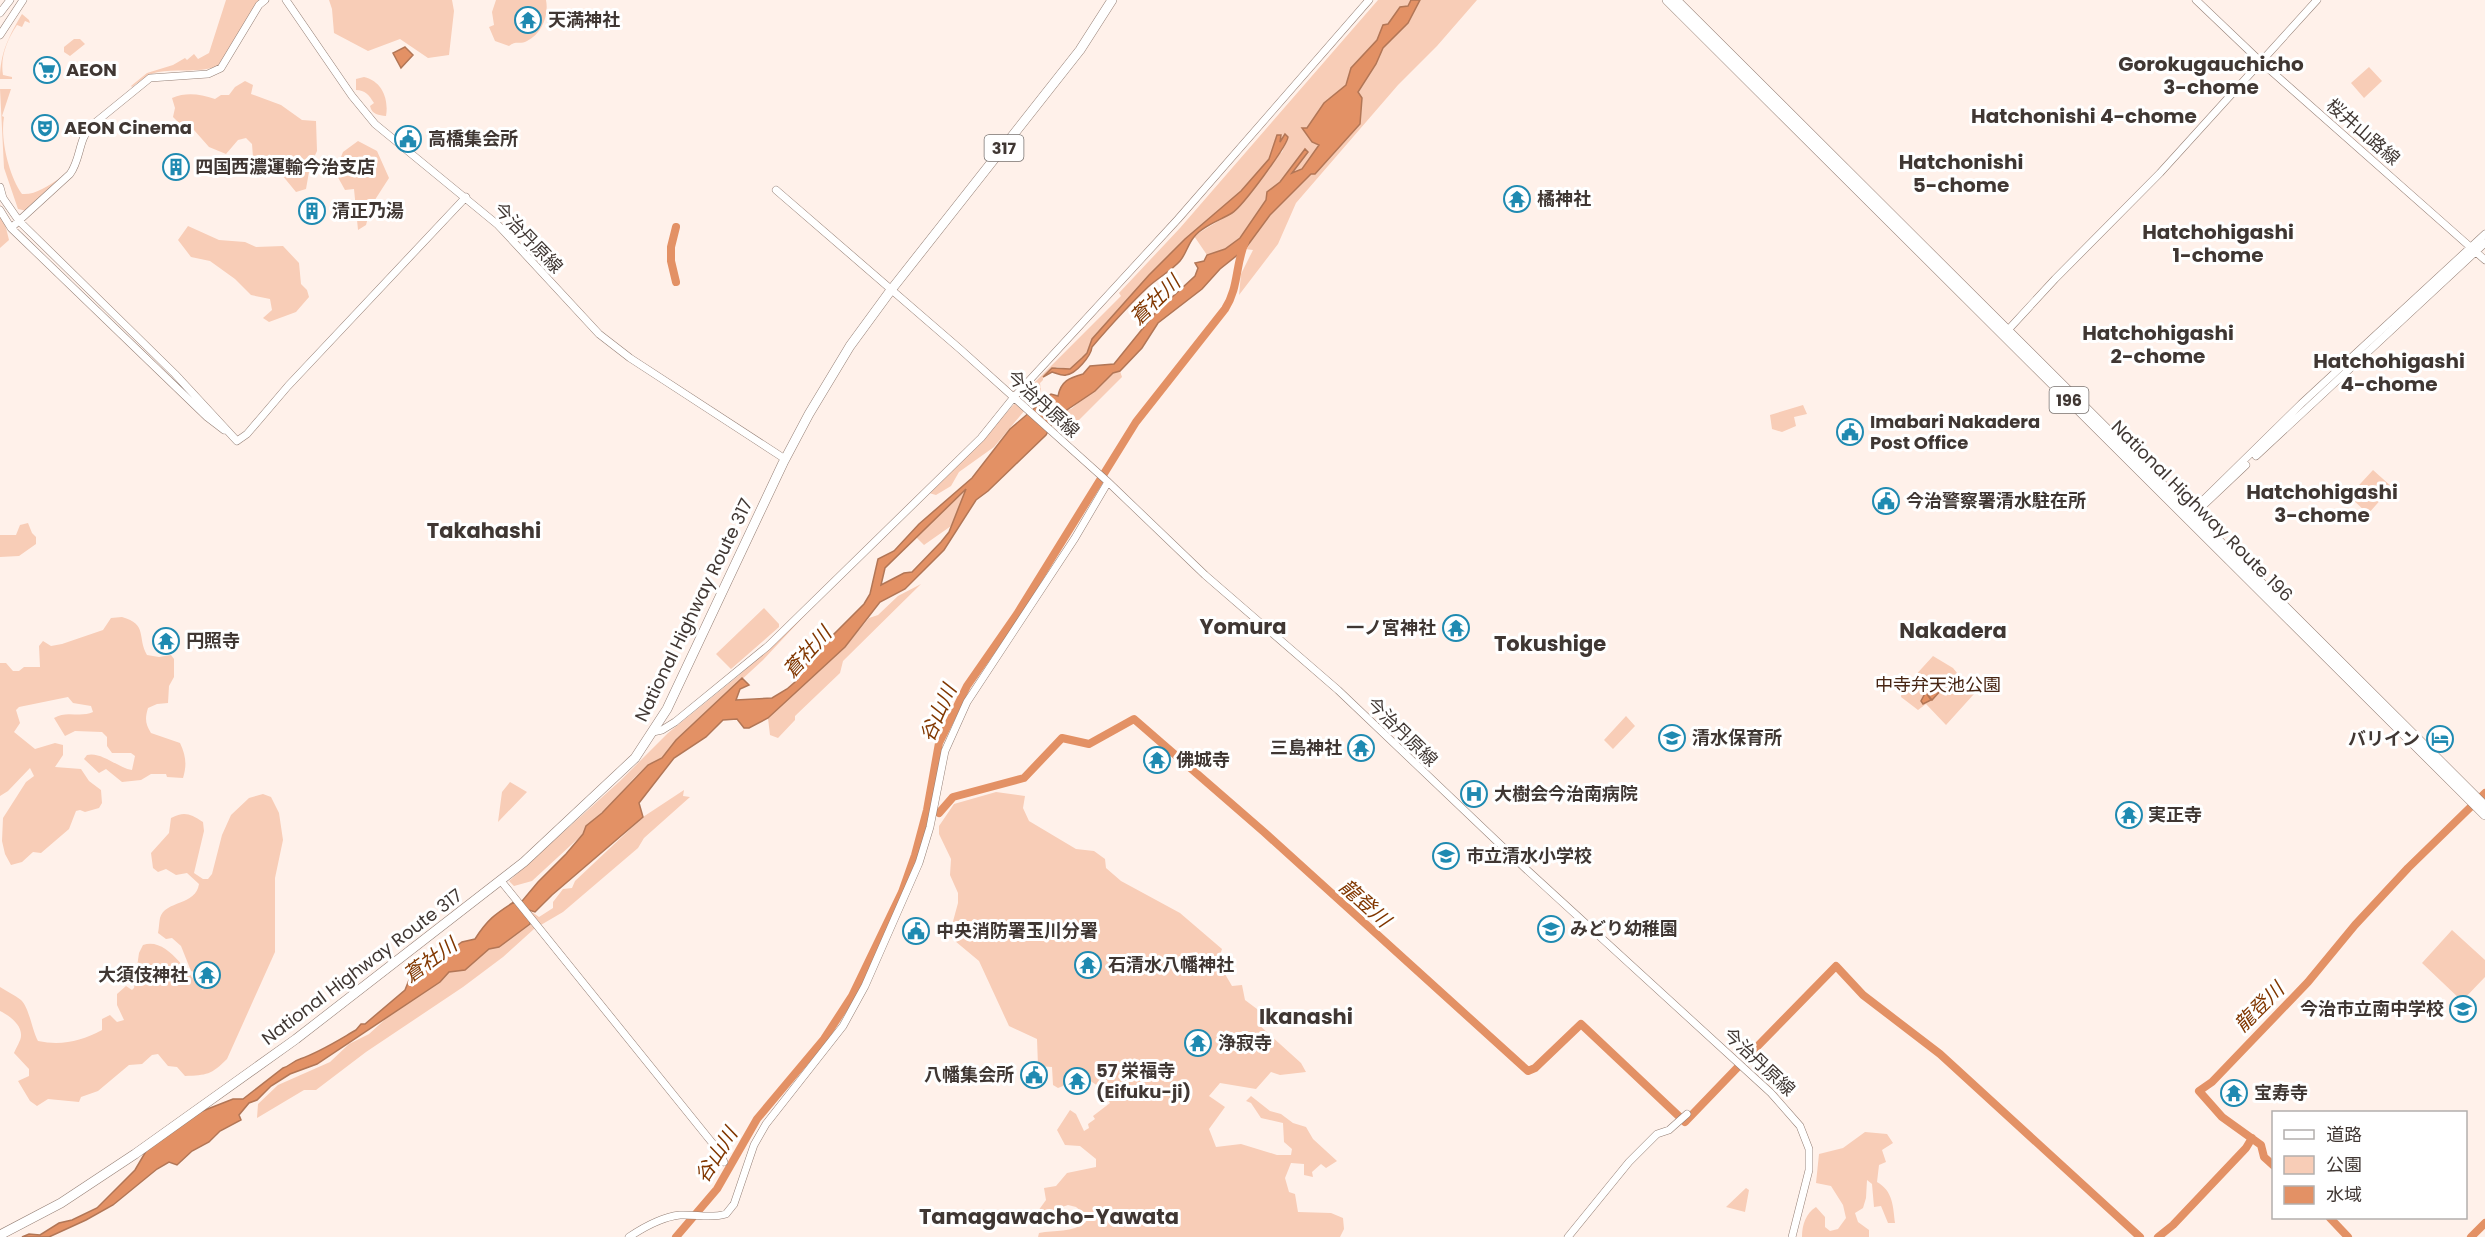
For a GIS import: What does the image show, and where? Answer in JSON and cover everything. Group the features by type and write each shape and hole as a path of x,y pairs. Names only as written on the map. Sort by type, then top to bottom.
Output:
{"highway":[{"name":"National Highway Route 317","path":"0,1235 61,1203 153,1142 296,1039 502,882 635,758 667,709 785,459 850,346 1080,50 1112,0"},
{"name":"National Highway Route 196","path":"1666,0 2478,802 2485,815"},
{"name":"National Highway Route 196","path":"1676,0 2008,330 2190,516"}],"street":[{"path":"0,13 10,0"},
{"path":"0,35 23,0"},
{"path":"11,228 70,174 74,168 83,134 91,126 150,78 208,74 221,68 259,5 265,0"},
{"name":"今治丹原線","path":"286,0 352,96 375,124 466,197 499,227 604,339 785,459"},
{"path":"653,732 662,730 675,722 768,645 981,438 1178,219 1369,0"},
{"name":"桜井山路線","path":"2196,0 2261,62 2485,260"},
{"path":"2008,330 2160,173 2317,0"},
{"path":"0,187 3,198 20,221 175,374 237,441"},
{"name":"今治丹原線","path":"776,190 1016,399 1108,482 1205,575 1338,690 1442,791 1790,1112 1806,1139 1810,1158 1792,1237"},
{"path":"237,441 247,434 282,393 466,197"},
{"path":"0,210 11,228 207,417 237,441"},
{"path":"2190,516 2301,404 2474,249 2485,234"},
{"path":"2474,249 2485,243"},
{"path":"628,1237 668,1217 682,1215 714,1218 726,1214 734,1204 754,1145 766,1124 843,1026 865,986 919,863 930,827 945,751 967,702 1076,538 1108,482"},
{"path":"502,882 718,1150 724,1162"},
{"path":"1568,1237 1629,1162 1657,1134 1669,1130 1687,1114"}],"green space":[{"path":"226,0 260,0 221,65 197,70 158,72 131,86 147,73 173,65 185,58 187,60 194,54 198,59 209,53"},
{"path":"329,0 452,0 454,11 449,55 428,58 400,39 368,51 334,33"},
{"path":"496,0 546,0 545,18 537,34 525,42 509,46 495,41 489,27 494,25 492,12"},
{"path":"1378,0 1411,0 1408,6 1391,19 1373,47 1351,68 1346,85 1324,103 1307,128 1302,129 1312,141 1319,145 1302,169 1290,175 1308,152 1305,149 1240,238 1225,249 1207,255 1194,236 1233,212 1252,192 1275,156 1282,152 1285,135 1279,143 1277,135 1269,159 1241,191 1185,239 1149,275 1092,339 1087,353 1070,369 1057,367 1043,376 1040,383 1041,391 1030,402 1022,395 1121,296 1119,293 1180,228"},
{"path":"1420,0 1477,0 1437,46 1398,85 1296,203 1278,244 1239,295 1241,274 1253,250 1245,249 1270,215 1311,174 1315,174 1359,124 1362,98 1357,92 1376,64 1383,48 1408,23"},
{"path":"22,14 30,23 25,21 22,27 17,25 5,49"},
{"path":"74,39 80,39 85,44 70,56 64,52 64,47"},
{"path":"3,58 3,75 12,77 12,79 0,79"},
{"path":"2369,67 2382,81 2364,98 2351,83"},
{"path":"364,77 375,82 383,92 386,116 374,113 370,106 374,103 364,92 356,90 356,79"},
{"path":"245,81 253,85 251,94 281,105 302,120 316,121 317,151 310,166 306,189 296,192 282,175 269,174 253,157 252,144 246,138 238,140 226,154 209,147 194,130 181,125 173,117 175,108 172,98 193,94 215,99 221,95 229,95 235,87"},
{"path":"0,89 11,89 2,116 4,117 3,136 10,168 22,194 37,192 63,179 27,211 18,209 4,168"},
{"path":"358,141 377,151 389,178 371,206 366,225 358,230 354,189 345,190 335,172 343,152"},
{"path":"0,204 9,240 0,248"},
{"path":"188,226 219,240 245,242 256,247 283,246 299,263 301,284 307,290 309,297 296,312 269,322 263,318 272,310 270,299 251,295 235,279 210,261 191,257 178,240"},
{"path":"1120,371 1122,377 1065,434 1053,422 1061,411 1071,409 1113,373"},
{"path":"1016,402 1025,410 994,447 959,472 951,486 936,495 929,493 973,450"},
{"path":"1803,405 1807,414 1794,417 1796,426 1782,432 1772,429 1770,415"},
{"path":"2373,470 2392,487 2368,514 2349,496"},
{"path":"967,487 951,526 924,545 915,536"},
{"path":"28,523 36,537 36,544 19,556 0,557 0,535 16,535 20,525"},
{"path":"921,584 843,661 840,673 795,716 795,720 778,738 770,735 768,718 845,647 869,618 878,615 898,596"},
{"path":"764,608 779,624 779,627 731,669 716,654"},
{"path":"808,612 763,660 676,740 662,758 648,765 634,778 610,805 586,826 583,834 532,881 514,886 509,881 620,781 668,733 738,676"},
{"path":"122,617 130,620 139,628 147,655 159,657 171,655 174,659 174,677 169,686 168,703 148,708 146,721 151,733 180,743 185,760 183,778 167,777 166,774 151,774 141,780 122,782 106,769 99,773 84,759 87,755 104,757 132,770 135,756 131,753 112,753 107,746 107,737 102,732 75,731 65,736 54,718 63,715 88,714 93,712 91,706 73,703 68,697 19,707 16,710 20,723 14,732 35,749 55,743 63,745 63,755 55,767 81,769 89,781 101,790 102,803 99,808 85,812 76,811 69,829 41,853 33,852 22,862 11,865 2,841 3,818 26,782 34,776 30,768 8,791 0,796 0,663 6,663 13,671 19,671 24,667 40,667 39,646 43,641 51,646 62,644 103,630 111,618"},
{"name":"中寺弁天池公園","path":"1933,656 1953,668 1974,694 1946,725 1926,704 1918,710 1901,697 1902,690"},
{"path":"1626,716 1635,726 1613,749 1604,740"},
{"path":"510,782 527,792 498,822 502,792"},
{"path":"684,790 683,796 690,797 644,838 638,848 563,912 534,929 503,957 463,987 366,1052 316,1090 304,1090 257,1118 258,1104 278,1085 330,1062 349,1044 369,1034 390,1015 440,982 449,972 465,970 489,949 499,947 530,924 529,910 539,917 553,908 553,902 563,889 572,888 575,881 643,817"},
{"path":"996,792 1025,796 1023,808 1029,821 1076,849 1094,851 1105,859 1106,868 1121,881 1180,913 1222,949 1218,962 1232,986 1242,985 1245,1000 1265,1015 1258,1024 1301,1063 1306,1072 1280,1075 1271,1072 1256,1089 1220,1083 1209,1096 1225,1107 1209,1129 1216,1147 1241,1144 1277,1155 1291,1155 1292,1149 1284,1142 1283,1123 1261,1118 1251,1103 1246,1101 1251,1096 1270,1111 1306,1127 1313,1139 1337,1161 1326,1168 1321,1164 1312,1172 1313,1177 1304,1175 1304,1164 1291,1163 1285,1178 1289,1192 1295,1194 1298,1212 1331,1213 1343,1218 1344,1229 1340,1237 1038,1237 1039,1233 1069,1230 1086,1222 1087,1216 1076,1207 1068,1205 1042,1214 1038,1211 1046,1200 1044,1188 1056,1186 1067,1173 1096,1167 1096,1159 1080,1146 1065,1145 1057,1130 1070,1110 1076,1114 1084,1131 1095,1119 1093,1116 1110,1103 1098,1086 1074,1070 1063,1086 1058,1088 1053,1085 1052,1067 1038,1066 1037,1039 1009,1026 979,961 949,936 958,903 958,893 950,875 951,859 939,834 939,826 954,804"},
{"path":"263,794 271,797 279,813 283,840 275,878 275,952 227,1059 208,1073 185,1076 177,1067 168,1066 158,1054 152,1055 142,1064 129,1065 98,1091 81,1097 79,1102 48,1099 37,1106 30,1101 18,1081 29,1076 29,1069 14,1053 21,1032 14,1020 0,1011 0,987 24,1003 38,1041 55,1043 79,1040 102,1030 102,1019 110,1015 117,1022 124,1020 117,1005 117,994 126,986 132,990 134,988 139,953 143,945 152,944 169,951 203,990 216,968 210,961 198,973 191,971 181,946 172,938 166,939 158,933 163,912 187,900 197,891 199,884 187,873 176,875 166,869 158,872 153,868 151,853 169,833 171,818 184,814 194,817 203,822 204,831 194,873 203,879 208,879 212,874 222,835 231,815 249,798"},
{"path":"2452,930 2485,960 2485,977 2462,1001 2422,963"},
{"path":"1865,1132 1887,1134 1893,1143 1882,1150 1886,1162 1879,1165 1877,1182 1889,1194 1895,1223 1888,1223 1881,1206 1874,1207 1872,1184 1867,1180 1863,1208 1855,1213 1858,1222 1869,1230 1869,1237 1802,1237 1805,1220 1816,1207 1825,1217 1825,1227 1830,1231 1838,1229 1846,1218 1843,1205 1831,1186 1816,1183 1819,1154 1843,1148"},
{"path":"1746,1188 1749,1190 1745,1212 1726,1207"}],"water":[{"path":"1411,0 1420,0 1408,23 1383,48 1376,64 1358,92 1362,98 1360,124 1315,174 1311,174 1270,215 1245,249 1220,269 1202,289 1158,323 1142,348 1120,371 1113,373 1095,391 1055,418 1046,435 976,500 944,550 905,589 880,602 845,647 768,718 749,728 744,728 737,719 723,720 706,737 674,758 639,803 643,817 535,912 529,910 530,924 499,947 489,949 465,970 449,972 440,982 317,1064 290,1074 271,1086 257,1100 249,1103 239,1115 241,1120 220,1131 209,1142 192,1151 177,1165 169,1162 157,1169 113,1205 49,1237 22,1237 29,1234 40,1235 59,1223 72,1220 97,1208 135,1170 149,1146 200,1112 233,1099 243,1099 283,1068 356,1030 405,990 409,980 462,942 475,939 488,922 502,910 514,902 518,906 583,834 586,826 602,813 648,765 662,758 676,740 742,678 749,685 740,689 736,700 772,698 795,682 810,658 864,604 870,594 878,559 894,551 919,524 972,478 1010,429 1051,394 1058,396 1066,381 1083,374 1090,366 1114,364 1156,312 1195,276 1198,268 1195,263 1204,261 1207,255 1225,249 1240,238 1266,200 1267,192 1280,182 1305,149 1308,152 1292,173 1302,169 1319,145 1312,142 1302,128 1307,128 1324,103 1346,85 1351,68 1377,40 1383,25 1388,24 1400,7 1408,6","holes":["966,489 949,532 912,572 904,573 881,585 885,568"]},
{"path":"405,47 413,55 401,68 393,53"},
{"path":"1285,134 1288,137 1286,143 1264,176 1238,208 1197,233 1180,261 1148,287 1126,309 1092,347 1089,355 1078,368 1070,374 1061,375 1052,372 1043,377 1052,368 1070,369 1087,353 1092,339 1149,275 1185,239 1241,191 1269,159 1277,135 1281,135 1280,142"},
{"path":"1936,679 1943,681 1937,682 1942,689 1932,700 1927,694 1931,700 1923,704 1921,701 1929,686 1932,690 1929,693 1936,691 1931,685"}],"waterway":[{"path":"676,227 671,247 671,261 676,282"},
{"name":"谷山川","path":"676,1237 717,1189 757,1119 824,1039 852,996 902,892 927,810 939,743 967,686 1017,614 1136,422 1225,309 1233,293 1245,242"},
{"name":"龍登川","path":"939,813 953,797 1024,778 1062,738 1089,744 1134,719 1264,832 1528,1071 1535,1068 1581,1024 1685,1122 1737,1068"},
{"name":"龍登川","path":"2272,1164 2264,1157 2261,1145 2222,1117 2199,1091 2212,1082 2308,982 2355,925 2408,868 2485,793"},
{"name":"龍登川","path":"1746,1058 1836,966 1863,995 1940,1054 2140,1237"},
{"name":"龍登川","path":"2158,1237 2173,1225 2246,1148 2252,1138"},
{"path":"2331,1219 2348,1237"},
{"path":"2471,1237 2485,1223"}],"place":[{"name":"天満神社","path":"528,20"},
{"name":"AEON","path":"47,70"},
{"name":"AEON Cinema","path":"45,128"},
{"name":"高橋集会所","path":"408,139"},
{"name":"四国西濃運輸今治支店","path":"176,167"},
{"name":"橘神社","path":"1517,199"},
{"name":"清正乃湯","path":"312,211"},
{"name":"Imabari Nakadera Post Office","path":"1850,432"},
{"name":"今治警察署清水駐在所","path":"1886,501"},
{"name":"一ノ宮神社","path":"1456,628"},
{"name":"円照寺","path":"166,641"},
{"name":"清水保育所","path":"1672,738"},
{"name":"バリイン","path":"2440,739"},
{"name":"三島神社","path":"1361,748"},
{"name":"佛城寺","path":"1157,760"},
{"name":"大樹会今治南病院","path":"1474,794"},
{"name":"実正寺","path":"2129,815"},
{"name":"市立清水小学校","path":"1446,856"},
{"name":"みどり幼稚園","path":"1551,929"},
{"name":"中央消防署玉川分署","path":"916,931"},
{"name":"石清水八幡神社","path":"1088,965"},
{"name":"大須伎神社","path":"207,975"},
{"name":"今治市立南中学校","path":"2463,1009"},
{"name":"浄寂寺","path":"1198,1043"},
{"name":"八幡集会所","path":"1034,1075"},
{"name":"57 栄福寺 (Eifuku-ji)","path":"1077,1081"},
{"name":"宝寿寺","path":"2234,1093"}],"district":[{"name":"Gorokugauchicho 3-chome","path":"2211,76"},
{"name":"Hatchonishi 4-chome","path":"2084,116"},
{"name":"Hatchonishi 5-chome","path":"1961,174"},
{"name":"Hatchohigashi 1-chome","path":"2218,244"},
{"name":"Hatchohigashi 2-chome","path":"2158,344"},
{"name":"Hatchohigashi 4-chome","path":"2389,372"},
{"name":"Hatchohigashi 3-chome","path":"2322,504"},
{"name":"Takahashi","path":"484,531"},
{"name":"Yomura","path":"1243,627"},
{"name":"Nakadera","path":"1953,631"},
{"name":"Tokushige","path":"1550,644"},
{"name":"Ikanashi","path":"1306,1017"},
{"name":"Tamagawacho-Yawata","path":"1049,1217"}],"water label":[{"name":"蒼社川","path":"1155,300"},
{"name":"蒼社川","path":"807,652"},
{"name":"蒼社川","path":"430,960"}]}
